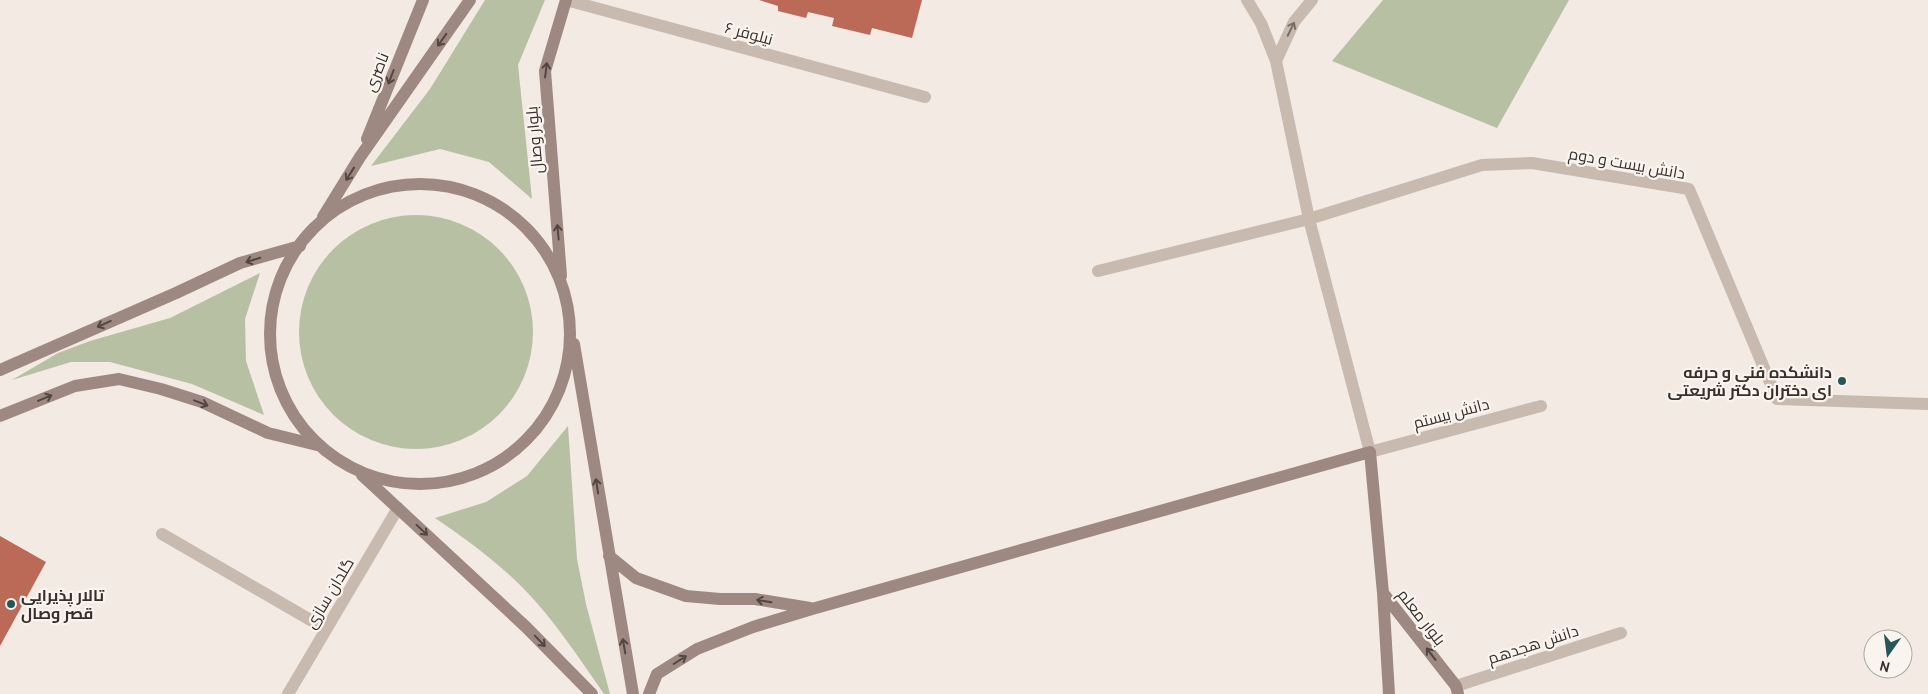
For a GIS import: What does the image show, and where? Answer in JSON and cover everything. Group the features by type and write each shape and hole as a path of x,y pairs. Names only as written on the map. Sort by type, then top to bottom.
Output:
{"main road":[{"name":"ناصری","path":"360,156 423,0"},
{"path":"470,0 360,156 321,219 289,259 271,306 270,357 286,405 317,445 360,473 526,627 592,694"},
{"name":"بلوار وصال","path":"562,280 545,71 566,0"},
{"path":"321,219 362,194 409,183 457,188 502,207 538,239 562,280 569,304 633,694"},
{"path":"0,370 240,264 300,246"},
{"path":"360,473 410,485 452,481 460,480 506,459 543,424 566,379 572,328"},
{"path":"0,416 74,386 118,379 161,389 202,402 268,433 317,445"},
{"path":"649,694 657,674 697,649 752,627 1370,452 1383,593"},
{"path":"609,556 636,578 686,596 720,599 755,599 812,609"},
{"name":"بلوار معلم","path":"1383,593 1457,690"},
{"name":"بلوار معلم","path":"1383,593 1389,694"}],"street":[{"name":"نیلوفر ۶","path":"566,0 925,97"},
{"path":"1247,0 1261,23 1276,61 1309,219 1370,452"},
{"path":"1276,61 1294,22 1312,0"},
{"name":"دانش بیست و دوم","path":"1309,219 1482,166 1532,163 1690,189 1777,399 1928,404"},
{"path":"1098,271 1309,219"},
{"name":"دانش بیستم","path":"1370,452 1540,406"},
{"name":"گلدان سازی","path":"288,694 398,508"},
{"path":"162,534 326,629"},
{"name":"دانش هجدهم","path":"1457,690 1621,633"}],"green space":[{"path":"485,0 545,0 518,65 532,199 489,162 440,149 371,166 430,89"},
{"path":"1383,0 1569,0 1497,128 1332,61"},
{"path":"416,215 439,217 461,224 481,235 499,249 513,267 524,287 531,309 533,332 531,355 524,377 513,397 499,415 481,429 461,440 439,447 416,449 393,447 371,440 351,429 333,415 319,397 308,377 301,355 299,332 301,309 308,287 319,267 333,249 351,235 371,224 393,217"},
{"path":"260,273 245,319 246,361 264,415 192,384 110,362 71,362 12,380 58,353 90,341 170,318"},
{"path":"568,426 577,559 586,604 610,694 604,694 555,625 522,587 502,568 435,518 486,502 527,476"}],"building":[{"path":"759,0 922,0 912,38 872,28 870,35 832,26 834,18 808,12 806,18 778,11 778,6"},
{"name":"تالار پذیرایی قصر وصال","path":"0,536 46,562 0,646"}],"place":[{"name":"دانشکده فنی و حرفه ای دختران دکتر شریعتی","path":"1842,381"},
{"name":"تالار پذیرایی قصر وصال","path":"11,604"}]}
